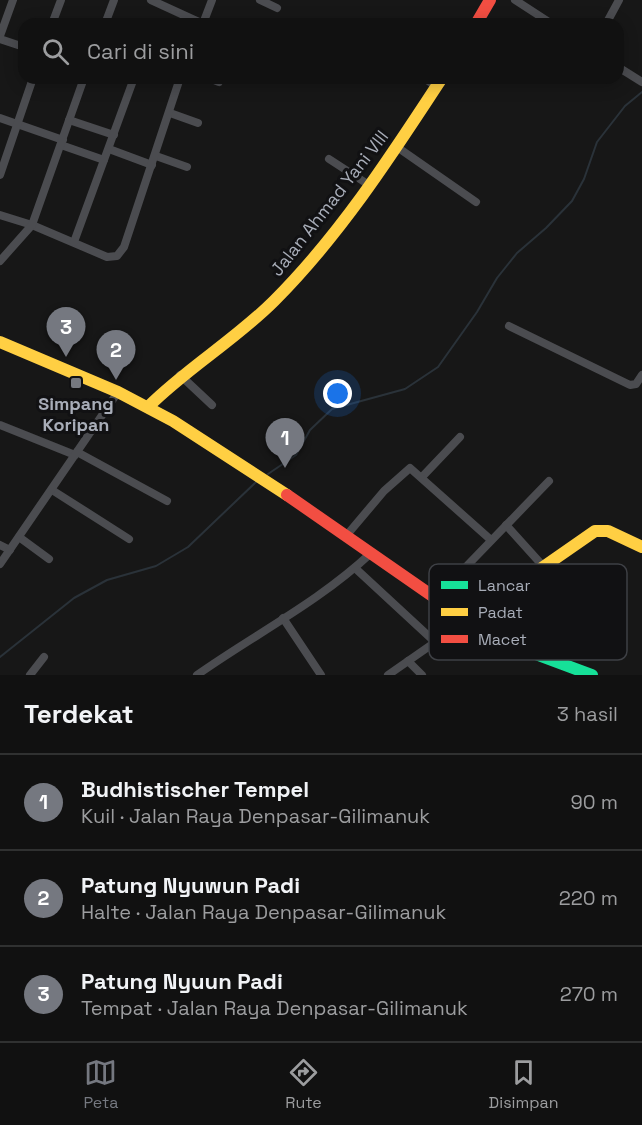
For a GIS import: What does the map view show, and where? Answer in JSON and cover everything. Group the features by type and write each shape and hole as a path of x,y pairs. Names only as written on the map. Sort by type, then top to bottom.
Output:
{"main road":[{"path":"480,18 490,0"},
{"name":"Jalan Ahmad Yani VIII","path":"148,407 180,375 273,303 319,251 369,185 438,84"},
{"path":"0,342 118,392 204,439 429,593"},
{"path":"546,564 599,530 608,531 642,547"},
{"path":"549,660 592,675"}],"street":[{"path":"13,0 0,38 18,45"},
{"path":"54,18 61,0"},
{"path":"107,18 114,0"},
{"path":"151,0 164,3 194,18"},
{"path":"204,18 212,0"},
{"path":"260,0 277,8"},
{"path":"515,0 543,18"},
{"path":"609,18 619,0"},
{"path":"624,71 642,82"},
{"path":"0,175 31,84"},
{"path":"0,261 32,225 82,84"},
{"path":"74,242 132,84"},
{"path":"0,215 32,225 107,257 121,253 178,84"},
{"path":"170,114 198,123"},
{"path":"0,118 105,160"},
{"path":"69,120 114,135"},
{"path":"397,147 476,202"},
{"path":"109,149 187,167"},
{"path":"330,159 369,185"},
{"path":"509,326 630,385 636,384 642,375"},
{"path":"180,375 212,405"},
{"path":"0,564 118,392"},
{"path":"0,425 76,454 167,501"},
{"path":"422,477 460,437"},
{"path":"346,536 406,469 411,469 491,540"},
{"path":"469,564 549,481"},
{"path":"52,490 129,539"},
{"path":"506,525 541,564"},
{"path":"19,537 49,559"},
{"path":"0,545 10,550"},
{"path":"197,675 320,596 371,553"},
{"path":"355,568 429,636"},
{"path":"283,618 321,675"},
{"path":"388,675 429,646"},
{"path":"30,675 44,657"},
{"path":"408,662 422,675"}],"waterway":[{"path":"268,474 296,455 310,430 332,409 405,389 438,367 477,312 497,278 517,253 572,201 584,179 597,142 625,106 642,92"},
{"path":"0,657 74,598 107,580 156,566 188,547 256,482"}],"traffic: fast":[{"path":"552,660 592,675"}],"traffic: slow":[{"path":"148,407 179,379 243,329 298,276 364,194 438,84"},
{"path":"0,342 118,392 173,421 287,495"},
{"path":"548,564 595,531 608,531 642,547"}],"traffic: jam":[{"path":"480,18 490,0"},
{"path":"287,495 429,594"}],"place":[{"name":"Patung Nyuun Padi","path":"66,357"},
{"name":"Patung Nyuwun Padi","path":"116,380"},
{"name":"Simpang Koripan","path":"76,383"},
{"name":"Budhistischer Tempel","path":"285,468"}]}
